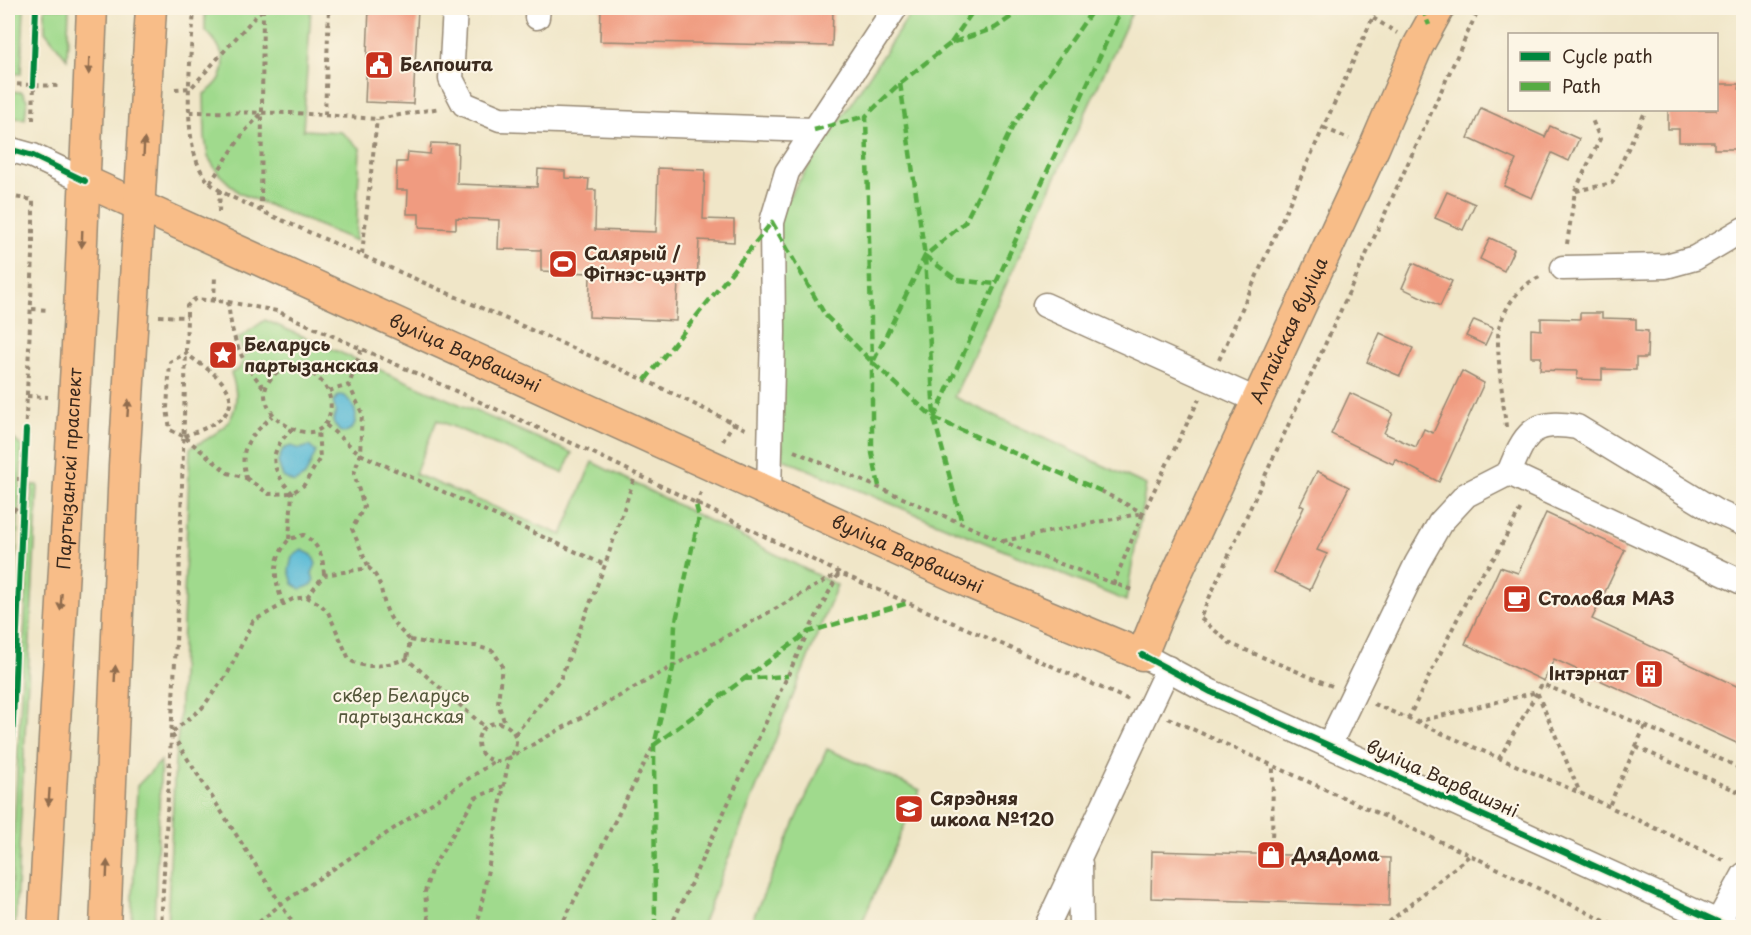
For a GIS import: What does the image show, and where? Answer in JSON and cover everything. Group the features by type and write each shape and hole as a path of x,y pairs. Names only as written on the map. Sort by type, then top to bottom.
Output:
{"main road":[{"name":"Партызанскі праспект","path":"42,927 85,181 92,8"},
{"path":"105,927 124,478 150,8"},
{"name":"Алтайская вуліца","path":"1155,662 1256,400 1374,148 1418,45 1438,8"},
{"name":"вуліца Варвашэні","path":"85,181 972,584 1155,662"}],"street":[{"path":"455,8 451,79 464,104 500,119 814,130"},
{"path":"769,491 773,332 772,222 787,172 895,8"},
{"path":"8,149 33,156 85,181"},
{"path":"1563,268 1666,266 1695,258 1743,229"},
{"path":"1045,305 1256,400"},
{"path":"1329,745 1417,562 1440,523 1466,495 1509,473 1518,450 1533,429 1554,423 1578,427 1715,512 1743,524"},
{"path":"1509,473 1743,583"},
{"path":"1046,927 1080,859 1155,662"},
{"name":"вуліца Варвашэні","path":"1155,662 1211,692 1724,925"},
{"path":"1080,859 1081,927"},
{"path":"1724,925 1738,869"}],"path":[{"path":"33,120 36,8"},
{"path":"194,8 190,112 193,147 199,166 210,183 261,211 645,380 769,441 872,483 1003,541 1113,585 1132,590"},
{"path":"175,89 191,88 263,8"},
{"path":"261,211 264,112 263,8"},
{"path":"325,115 329,8"},
{"path":"1113,585 1143,513 1209,379 1377,8"},
{"path":"1479,8 1200,618 1231,644 1580,793 1738,869"},
{"path":"8,84 59,86"},
{"path":"190,112 264,112 377,119 464,104"},
{"path":"1575,191 1612,183 1646,111"},
{"path":"210,183 245,131 264,112"},
{"path":"1509,473 1498,330 1513,298 1531,280 1563,268 1575,191 1600,139 1591,117"},
{"path":"362,254 377,119"},
{"path":"1324,128 1357,142"},
{"path":"219,215 220,189"},
{"path":"8,196 33,200 32,309 8,832"},
{"path":"214,301 215,276"},
{"path":"160,927 171,733 187,317 188,306 195,299 228,302 277,311 636,473 696,505 840,573 1132,701"},
{"path":"228,302 232,335 248,370 266,390"},
{"path":"32,309 49,310"},
{"path":"159,316 187,317"},
{"path":"361,350 349,385 362,412 360,454 354,474 364,507 352,529 369,568 381,582 388,614 398,629 410,640 445,646 476,646 493,651 502,665 498,703 505,724 515,734 516,747 508,758 477,927"},
{"path":"183,436 213,426 224,417 230,398 225,385 186,353"},
{"path":"186,353 170,362 167,408 170,430 183,436 228,473 246,478 269,494 292,493 304,486 320,458 318,430"},
{"path":"288,366 298,366 317,377 329,391 331,405 326,425 318,430 305,433 292,429 272,416 266,400 266,390 269,380 277,371 288,366"},
{"path":"329,391 349,385"},
{"path":"246,478 242,463 244,447 272,416"},
{"path":"723,441 733,423"},
{"path":"326,425 360,454 605,565"},
{"path":"283,604 274,581 274,567 279,552 289,539 292,493 280,479 274,459 279,441 292,429"},
{"path":"515,734 560,680 605,565 636,473"},
{"path":"8,479 23,479"},
{"path":"1408,719 1474,585 1496,555 1533,484"},
{"path":"696,505 702,490"},
{"path":"1101,491 1143,513"},
{"path":"8,518 22,500"},
{"path":"1003,541 1143,513"},
{"path":"289,539 304,536 315,543 323,557 324,575 307,597"},
{"path":"324,575 369,568"},
{"path":"252,927 281,904 495,761 508,758 840,573"},
{"path":"670,927 808,632 840,573"},
{"path":"171,733 202,708 228,673 253,621 293,599 307,597 320,604 328,612 350,659 355,664 370,667 407,658"},
{"path":"407,658 410,640"},
{"path":"407,658 484,727"},
{"path":"1499,759 1542,684 1736,766 1743,779"},
{"path":"1415,722 1537,692"},
{"path":"1537,692 1580,793"},
{"path":"1164,716 1470,855 1618,927"},
{"path":"495,761 484,756 478,745 478,737 484,727 497,722 505,724"},
{"path":"1609,806 1645,726"},
{"path":"171,733 296,927"},
{"path":"560,927 654,745"},
{"path":"1636,747 1743,794"},
{"path":"1272,855 1273,765"},
{"path":"432,927 427,913 425,892 430,870 475,798 503,786"},
{"path":"1382,927 1470,855"}],"green space":[{"path":"8,8 24,8 21,74 8,73"},
{"path":"45,8 69,8 67,59 45,31"},
{"path":"205,8 311,8 303,130 341,132 360,148 356,241 239,193 218,173 208,157 204,94 219,79 224,63 218,46 205,30"},
{"path":"914,8 1134,8 954,397 1146,485 1126,601 783,459 772,222"},
{"path":"8,91 22,92 27,100 25,119 8,117"},
{"name":"сквер Беларусь партызанская","path":"265,320 572,453 563,473 437,420 415,474 562,535 592,462 837,585 701,927 167,928 175,760 179,724 190,448 214,435 230,420 236,400 231,373 239,369 245,354 238,339"},
{"path":"8,433 22,447 8,712"},
{"path":"32,485 38,485 15,927 9,927"},
{"path":"827,749 920,790 860,927 749,927"},
{"path":"161,761 154,927 132,927 137,786"}],"water":[{"path":"339,395 345,396 354,407 356,415 353,428 344,433 339,431 333,422 336,412 333,402"},
{"path":"291,446 300,449 309,446 316,452 305,476 294,483 283,477 278,462 283,449"},
{"path":"302,550 312,555 316,564 312,573 314,581 312,585 301,589 293,584 289,570 292,557"}],"building":[{"path":"369,8 418,8 413,104 365,102"},
{"path":"601,8 833,8 832,46 600,41"},
{"path":"1718,84 1740,84 1739,89 1743,89 1741,149 1714,149 1714,142 1679,142 1679,129 1668,129 1668,111 1718,111"},
{"path":"1481,108 1545,137 1550,126 1579,139 1569,161 1552,153 1532,198 1504,186 1516,160 1468,138"},
{"path":"431,143 458,144 457,184 537,187 538,169 565,171 565,178 589,179 588,190 596,190 595,230 656,232 658,168 705,170 703,219 734,220 734,242 699,240 697,283 678,282 676,321 589,317 590,273 541,271 541,250 498,249 499,220 456,218 456,229 419,227 419,214 407,214 408,190 396,190 397,162 407,162 408,152 430,154"},
{"path":"1447,192 1475,204 1463,230 1435,218"},
{"path":"1490,238 1514,249 1504,271 1480,259"},
{"path":"1413,263 1452,281 1440,306 1402,288"},
{"path":"1580,313 1602,313 1602,318 1636,319 1636,330 1648,331 1647,358 1636,358 1636,370 1602,369 1602,380 1577,379 1578,371 1540,370 1541,357 1531,357 1531,329 1541,330 1541,318 1580,319"},
{"path":"1474,320 1493,328 1485,345 1466,336"},
{"path":"1380,333 1413,348 1400,376 1367,362"},
{"path":"1462,371 1484,383 1439,482 1395,459 1393,464 1331,434 1350,393 1393,413 1384,433 1416,447 1424,429 1433,433"},
{"path":"1317,471 1349,487 1317,550 1327,554 1310,590 1273,572 1304,507 1300,505"},
{"path":"1546,513 1625,550 1592,619 1743,689 1743,746 1554,659 1544,681 1465,644 1500,567 1518,573"},
{"path":"1152,851 1390,858 1389,906 1151,898"}],"marked path":[{"path":"951,43 975,8"},
{"path":"879,486 872,453 866,116 900,83 951,43 995,28 1024,8"},
{"path":"874,360 925,256 965,222 1014,124 1094,8"},
{"path":"934,418 1122,8"},
{"path":"1422,8 1429,25"},
{"path":"900,83 925,256 934,418 962,523"},
{"path":"814,130 866,116"},
{"path":"645,380 772,222 825,315 872,362 934,418 1101,491"},
{"path":"925,256 957,280 995,284"},
{"path":"655,928 654,745 673,668 675,625 699,517 696,505"},
{"path":"654,745 808,632 908,603"},
{"path":"743,679 788,676"}],"cycle path":[{"path":"33,85 36,8"},
{"path":"8,149 33,156 85,181"},
{"path":"8,832 26,430"},
{"path":"1142,655 1211,692 1731,928"}],"place":[{"name":"Белпошта","path":"379,65"},
{"name":"Салярый / Фітнэс-цэнтр","path":"563,264"},
{"name":"Беларусь партызанская","path":"223,355"},
{"name":"Столовая МАЗ","path":"1517,599"},
{"name":"Інтэрнат","path":"1649,674"},
{"name":"Сярэдняя школа №120","path":"909,809"},
{"name":"ДляДома","path":"1271,855"}]}
